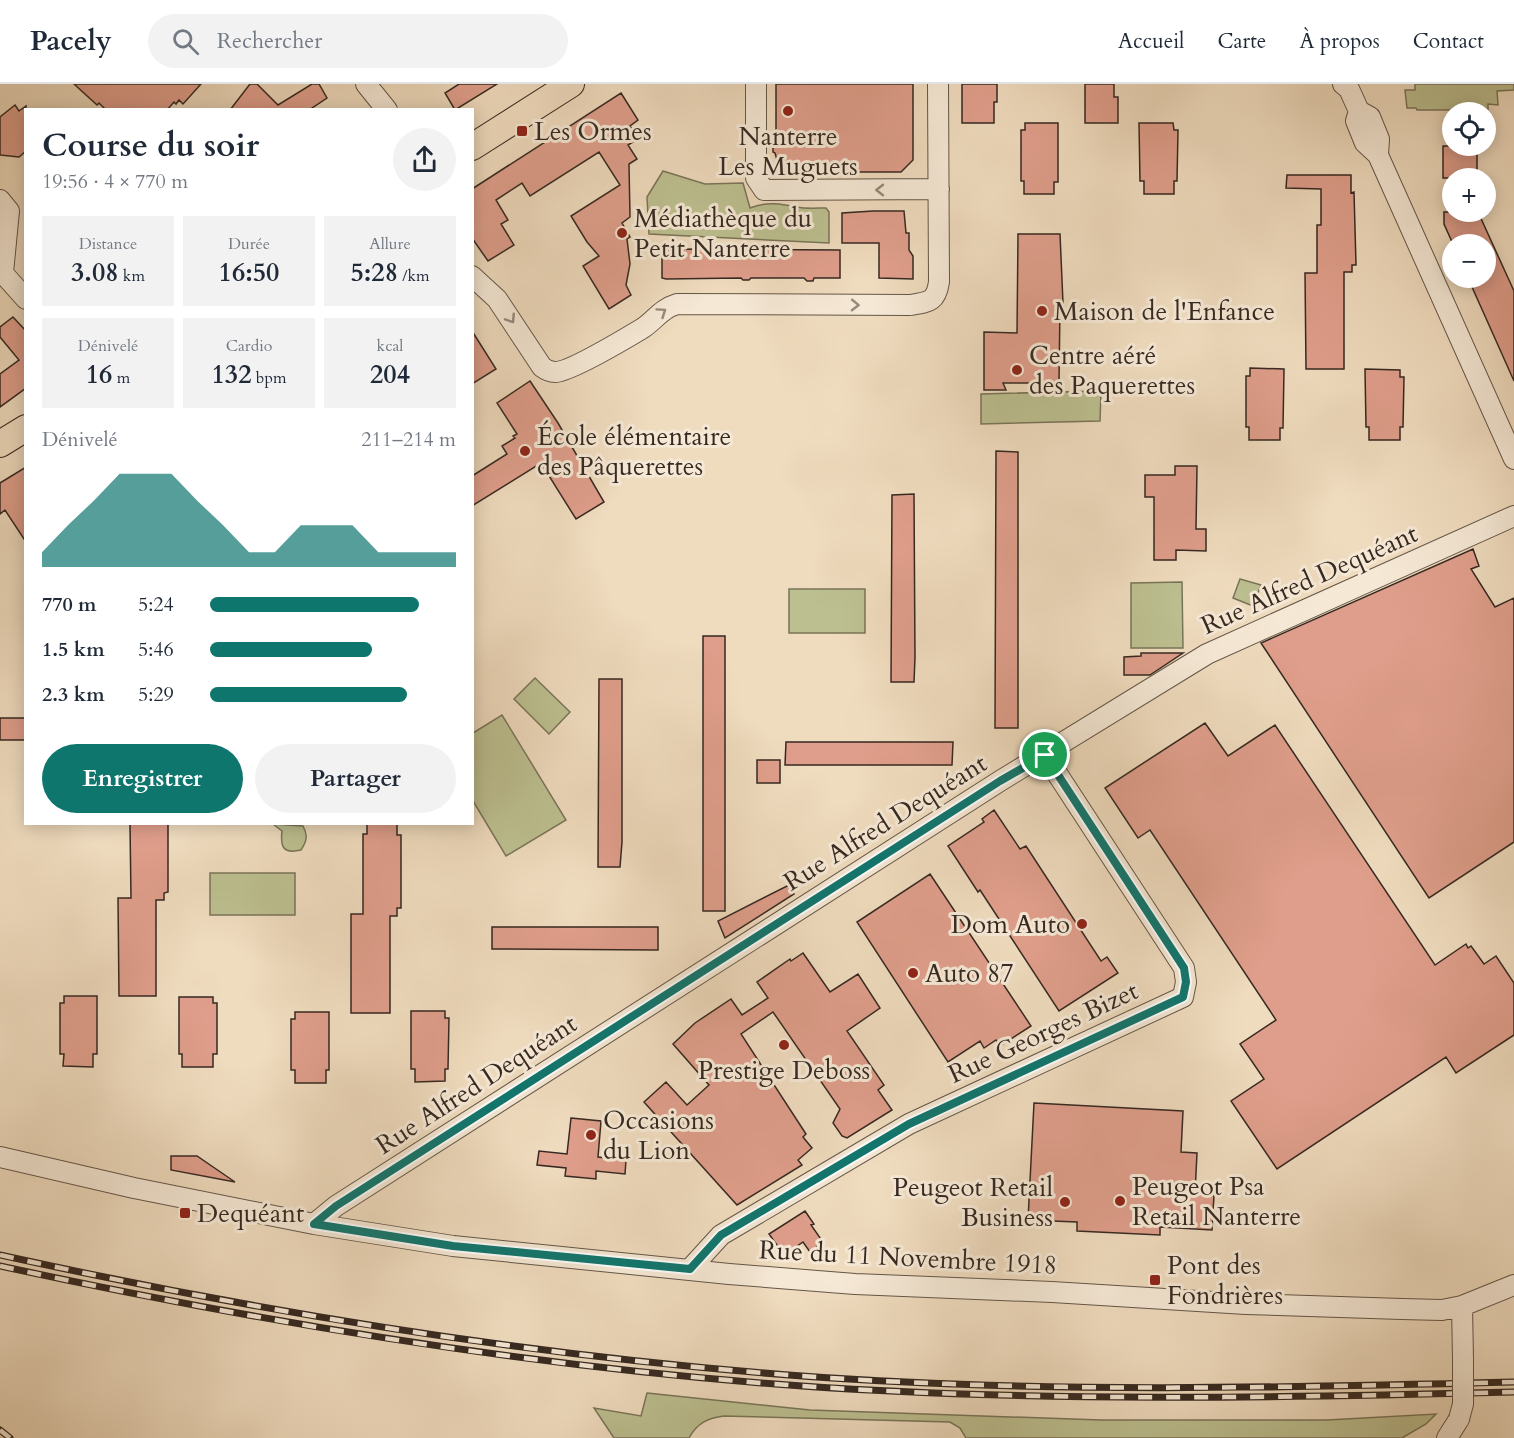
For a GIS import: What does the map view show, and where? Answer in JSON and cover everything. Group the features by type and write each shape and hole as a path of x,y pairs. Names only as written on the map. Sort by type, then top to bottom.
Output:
{"main road":[{"path":"474,146 571,84"},
{"path":"0,444 24,429"}],"street":[{"path":"366,84 380,108"},
{"path":"756,84 756,178 764,190 939,189"},
{"path":"474,278 497,299 542,367 557,372 597,354 645,326 666,307 677,304 910,305 929,302 938,293 939,282 938,84"},
{"path":"1347,86 1359,111 1370,117 1379,139 1378,155 1514,459"},
{"path":"0,200 9,211 1,271 24,297"},
{"name":"Rue Alfred Dequéant","path":"314,1224 336,1206 491,1105 1000,781 1207,654 1514,516"},
{"name":"Rue Georges Bizet","path":"690,1269 721,1235 909,1124 1183,997 1186,982 1184,968 1045,755"},
{"name":"Rue du 11 Novembre 1918","path":"0,1157 134,1188 314,1224 453,1246 855,1284 1052,1292 1246,1304 1432,1310 1462,1306 1514,1285"},
{"path":"1447,1438 1459,1419 1463,1404 1462,1306"}],"green space":[{"path":"1415,84 1514,84 1514,90 1497,91 1498,105 1496,102 1442,102 1442,110 1407,108 1405,90 1415,90"},
{"path":"663,171 705,184 743,183 750,208 762,204 774,204 826,208 829,212 829,243 649,234 647,197"},
{"path":"1101,391 1100,421 981,424 981,394"},
{"path":"1240,579 1261,585 1253,606 1233,598"},
{"path":"1182,582 1183,648 1131,648 1131,583"},
{"path":"789,589 865,589 865,633 789,633"},
{"path":"535,678 570,712 549,734 514,699"},
{"path":"502,715 566,820 506,856 474,803 474,732"},
{"path":"274,825 303,826 306,838 301,850 291,851 284,848 282,831"},
{"path":"210,873 295,873 295,915 210,915"},
{"path":"647,1393 810,1410 1101,1420 1327,1420 1436,1414 1426,1424 1402,1438 966,1438 960,1428 950,1422 724,1416 704,1422 689,1438 614,1438 594,1408 641,1416"}],"building":[{"path":"74,84 201,84 183,104 179,100 169,108 104,108 99,103 97,105"},
{"path":"250,84 257,84 278,105 312,84 319,84 327,98 312,108 232,108"},
{"path":"459,84 497,84 458,108 454,108 445,93"},
{"path":"776,84 913,84 913,160 901,172 809,172 809,174 792,175 784,171 779,167 773,152 773,136 776,136"},
{"path":"962,84 997,84 994,123 962,123"},
{"path":"1085,84 1114,84 1114,97 1118,97 1118,123 1085,123"},
{"path":"621,93 638,120 630,126 638,139 628,145 637,159 629,164 630,217 622,223 630,237 627,239 630,264 626,285 631,295 609,309 583,266 599,256 587,242 571,216 620,185 599,152 530,196 522,183 496,200 508,220 501,224 514,245 488,261 474,241 474,188"},
{"path":"15,105 19,111 26,106 24,108 24,153 19,157 0,155 0,117"},
{"path":"1025,123 1058,123 1058,182 1054,182 1054,194 1024,194 1024,181 1021,181 1021,130 1025,130"},
{"path":"1139,123 1173,123 1174,130 1178,130 1177,181 1174,181 1174,194 1144,194 1144,181 1140,181"},
{"path":"1443,156 1477,156 1477,168 1443,168"},
{"path":"1287,175 1351,175 1351,193 1354,192 1356,265 1352,265 1352,272 1344,272 1344,369 1306,369 1305,273 1317,273 1317,225 1321,225 1321,189 1286,188"},
{"path":"904,211 906,233 909,233 909,250 913,256 913,279 879,278 879,243 842,243 842,213"},
{"path":"1444,222 1483,222 1488,234 1448,234"},
{"name":"Maison de l'Enfance","path":"1018,234 1060,234 1063,303 1060,303 1059,383 1003,383 1006,390 984,390 984,332 1017,333"},
{"path":"662,249 840,250 840,278 814,278 813,281 807,281 804,278 666,279 662,278"},
{"path":"1496,252 1514,291 1514,381 1472,288 1496,288"},
{"path":"13,317 24,329 24,389 0,407 0,374 19,360 0,337 0,327"},
{"path":"474,334 496,369 474,383"},
{"path":"1250,368 1284,369 1283,428 1280,428 1280,440 1249,440 1249,427 1246,427 1246,376 1250,376"},
{"path":"1365,369 1400,370 1400,377 1404,377 1403,427 1400,427 1400,440 1369,440 1369,427 1366,427"},
{"path":"530,381 558,423 604,502 576,519 541,463 474,505 474,475 507,454 502,446 515,438 513,436 517,434 497,403"},
{"path":"996,451 1018,452 1018,728 995,728"},
{"path":"1175,466 1197,466 1196,529 1206,529 1206,551 1176,550 1176,560 1154,560 1154,497 1145,497 1145,475 1175,475"},
{"path":"24,468 24,539 5,510 0,514 0,483"},
{"path":"914,494 914,682 891,682 892,495"},
{"path":"1473,549 1479,566 1471,569 1495,607 1514,598 1514,842 1429,898 1261,643"},
{"path":"703,636 725,636 725,911 703,911"},
{"path":"1141,653 1183,653 1150,675 1124,675 1124,657 1141,656"},
{"path":"599,679 622,679 620,867 598,867"},
{"path":"0,718 24,718 24,740 0,740"},
{"path":"1205,723 1228,756 1275,725 1435,965 1466,944 1468,948 1471,946 1484,964 1496,956 1514,983 1514,1035 1456,1073 1446,1057 1277,1169 1231,1101 1264,1079 1240,1044 1276,1020 1150,830 1138,838 1105,788"},
{"path":"786,742 953,742 952,765 785,765"},
{"path":"757,760 780,760 780,783 757,783"},
{"path":"994,810 1020,849 1026,846 1101,961 1107,957 1118,973 1059,1011 980,890 978,892 948,846 984,822 982,819"},
{"path":"130,825 168,825 168,892 164,893 164,900 156,900 156,996 119,996 118,898 131,898"},
{"path":"367,825 397,825 397,835 401,835 401,908 397,908 397,916 390,916 390,1013 351,1013 351,914 363,914 363,834 367,834"},
{"path":"930,874 1031,1026 1000,1046 996,1040 984,1048 980,1041 948,1062 857,922"},
{"path":"789,885 794,894 725,938 718,921"},
{"path":"492,927 658,927 658,950 492,949"},
{"path":"803,953 830,992 858,974 880,1008 847,1031 884,1085 878,1090 892,1110 847,1138 842,1136 833,1123 840,1109 773,1012 741,1034 806,1134 803,1137 812,1148 798,1160 802,1165 737,1205 644,1102 666,1082 687,1105 709,1085 673,1044 695,1023 731,999 742,1015 768,998 757,982 790,959 791,961"},
{"path":"64,996 97,996 97,1054 93,1054 93,1067 63,1066 64,1054 60,1054 60,1003 64,1003"},
{"path":"179,997 213,997 213,1003 217,1003 217,1054 213,1054 213,1067 182,1067 182,1054 179,1054"},
{"path":"411,1011 445,1011 445,1018 449,1018 448,1069 445,1069 445,1081 415,1082 415,1069 411,1069"},
{"path":"295,1012 329,1012 329,1070 326,1070 326,1083 295,1083 295,1070 291,1070 291,1019 295,1019"},
{"path":"1034,1103 1183,1111 1181,1152 1197,1153 1195,1194 1214,1195 1212,1230 1160,1227 1160,1235 1077,1231 1077,1222 1028,1220"},
{"path":"571,1118 601,1121 598,1157 626,1160 625,1174 596,1171 596,1179 565,1176 566,1168 537,1165 539,1151 567,1154"},
{"path":"171,1156 197,1156 235,1182 171,1170"},
{"path":"805,1211 814,1224 811,1225 823,1242 810,1252 803,1242 784,1255 769,1234"}],"railway":[{"path":"0,1255 199,1296 399,1330 600,1357 802,1376 980,1385 1158,1388 1514,1382"},
{"path":"0,1266 199,1306 399,1340 499,1355 701,1378 891,1391 1069,1397 1247,1397 1514,1392"},
{"path":"0,1430 10,1438"}],"place":[{"name":"Nanterre Les Muguets","path":"788,111"},
{"name":"Les Ormes","path":"522,131"},
{"name":"Médiathèque du Petit Nanterre","path":"622,233"},
{"name":"Maison de l'Enfance","path":"1042,311"},
{"name":"Centre aéré des Paquerettes","path":"1017,370"},
{"name":"École élémentaire des Pâquerettes","path":"525,451"},
{"name":"Dom Auto","path":"1082,924"},
{"name":"Auto 87","path":"913,973"},
{"name":"Prestige Deboss","path":"784,1045"},
{"name":"Occasions du Lion","path":"591,1135"},
{"name":"Peugeot Psa Retail Nanterre","path":"1120,1201"},
{"name":"Peugeot Retail Business","path":"1065,1202"},
{"name":"Dequéant","path":"185,1213"},
{"name":"Pont des Fondrières","path":"1155,1280"}],"route":[{"path":"1045,755 1184,968 1186,982 1183,997 909,1124 721,1235 690,1269 453,1246 314,1224 336,1206 538,1075 1000,781 1045,755"}]}
